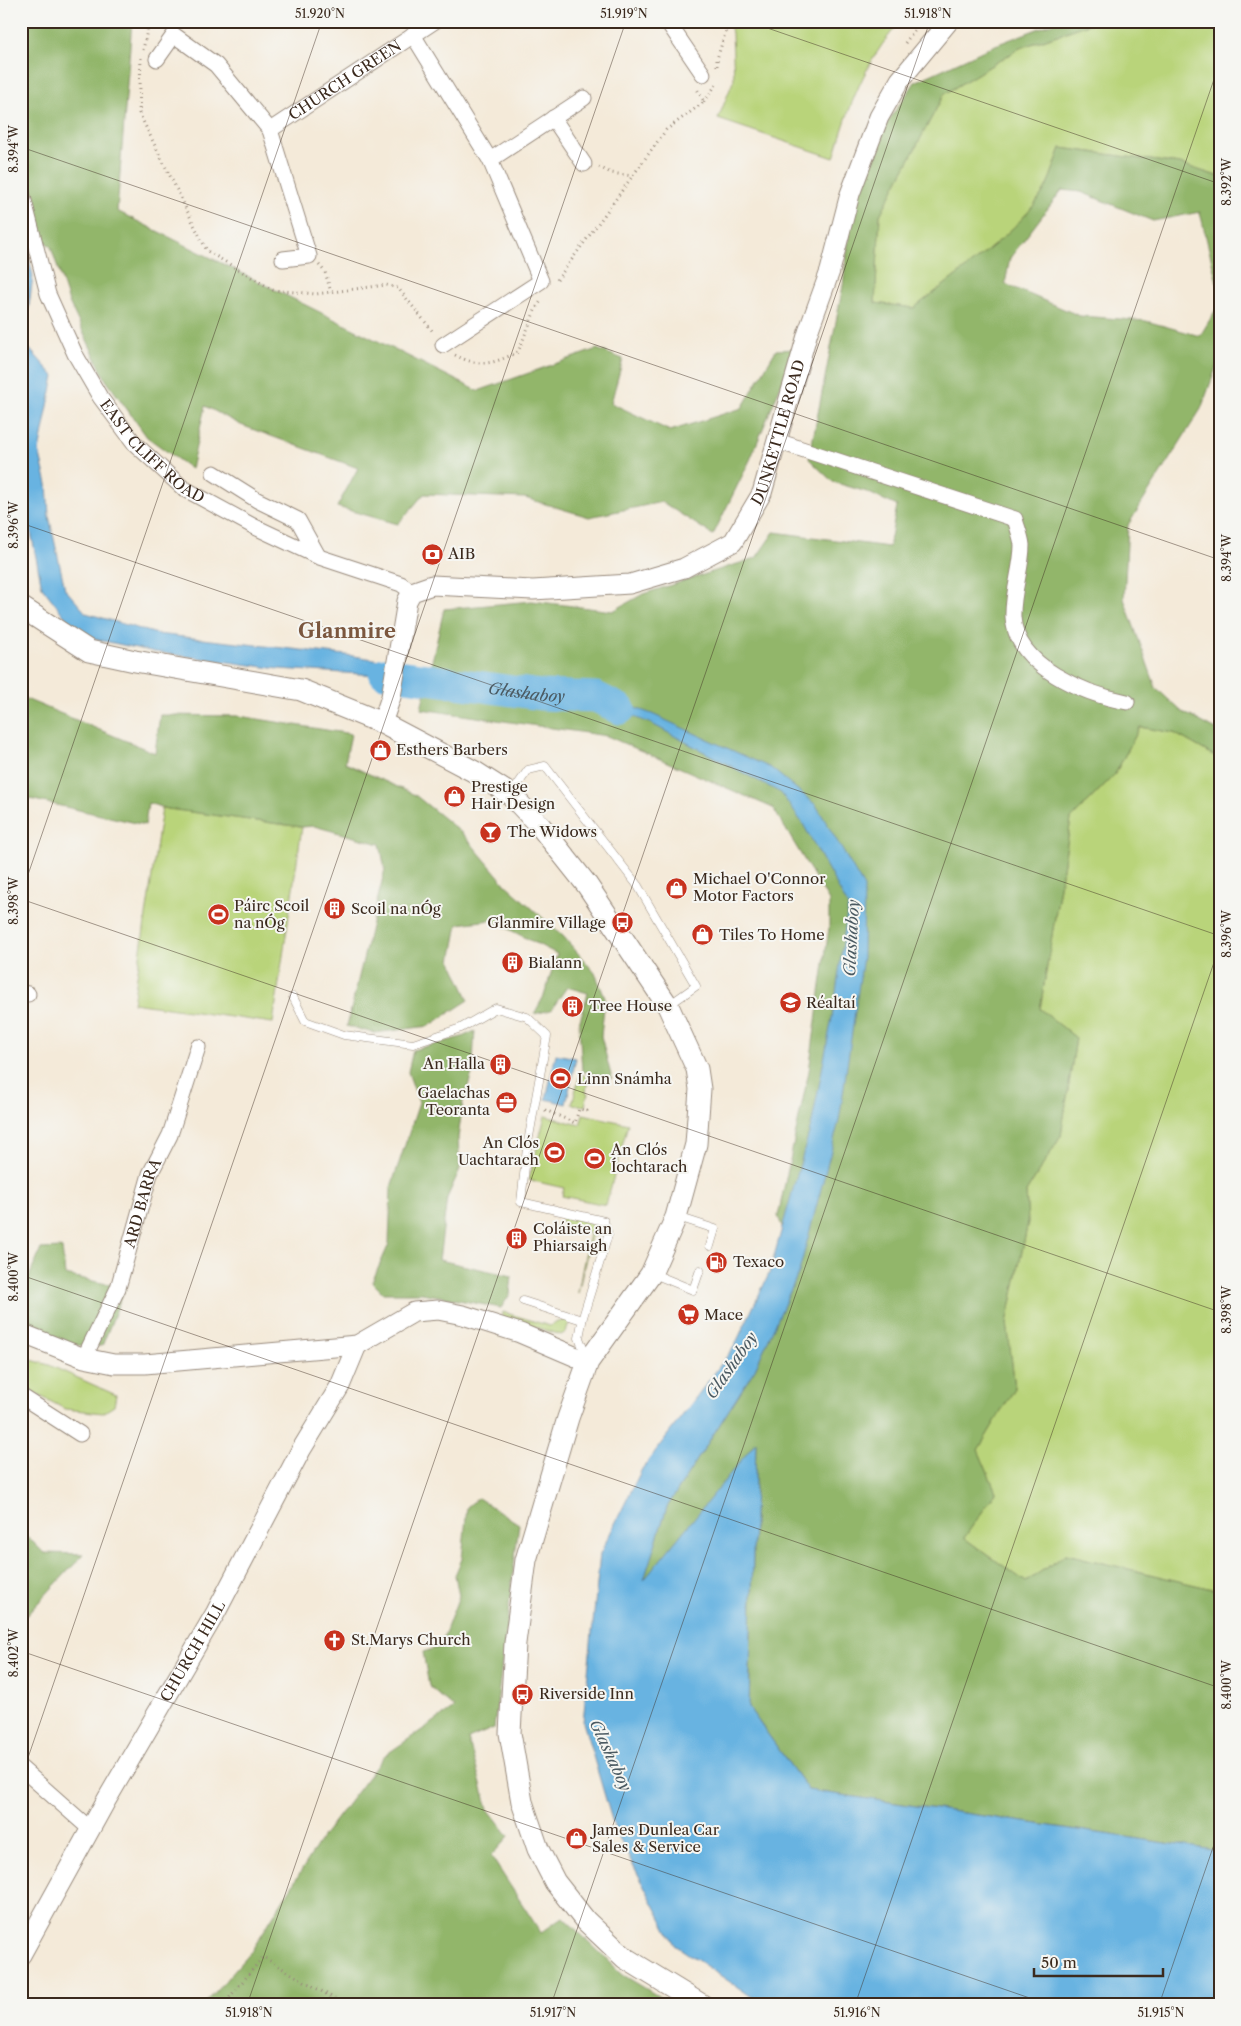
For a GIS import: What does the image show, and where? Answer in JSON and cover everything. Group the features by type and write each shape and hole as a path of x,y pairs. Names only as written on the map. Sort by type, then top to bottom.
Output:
{"main road":[{"path":"21,607 89,651 135,661 301,690 382,723 475,772 511,795 541,827 587,885 668,1006 697,1069 700,1088 696,1144 676,1217 651,1274 588,1362 568,1418 526,1560 515,1643 510,1733 522,1802 538,1849 555,1882 585,1920 625,1958 702,2005"}],"street":[{"name":"CHURCH GREEN","path":"275,126 435,21"},
{"path":"667,21 703,74"},
{"name":"DUNKETTLE ROAD","path":"409,597 432,585 533,590 630,584 684,568 733,542 762,493 808,332 830,271 850,194 879,117 900,80 949,21"},
{"path":"157,59 174,35 216,65 275,126 309,256 283,259"},
{"path":"413,35 490,160 541,280 443,345"},
{"path":"490,160 584,98"},
{"path":"552,118 584,164"},
{"name":"EAST CLIFF ROAD","path":"21,189 48,294 75,354 100,397 135,444 183,488 253,526 318,556 401,584 409,597"},
{"path":"777,441 1016,519 1022,544 1013,618 1022,648 1053,673 1079,688 1098,696 1127,702"},
{"path":"214,473 257,500 298,520 318,556"},
{"path":"382,723 391,697 409,597"},
{"name":"ARD BARRA","path":"84,1358 118,1288 150,1174 170,1135 198,1047"},
{"path":"21,1334 84,1358 114,1364 145,1364 357,1345 414,1312 438,1310 463,1315 520,1333 588,1362"},
{"name":"CHURCH HILL","path":"21,1955 90,1829 157,1716 243,1562 296,1459 340,1386 357,1345"},
{"path":"21,1396 80,1434"},
{"path":"21,1768 90,1829"}],"lane":[{"path":"511,795 528,770 545,766 638,886 696,986 668,1006"},
{"path":"293,997 305,1021 344,1035 413,1044 461,1028 496,1008 527,1017 547,1036 520,1202 604,1221 608,1235 582,1320 580,1338 588,1362"},
{"path":"676,1217 715,1229 710,1246"},
{"path":"651,1274 693,1290 700,1270"},
{"path":"523,1301 582,1320"}],"path":[{"path":"149,21 139,65 139,113 207,251 273,290 308,294 386,285 398,288 448,351 469,362 497,362 518,352 536,308 547,293"},
{"path":"552,286 666,130 704,102 716,84 717,59 728,21"},
{"path":"900,49 922,21"},
{"path":"703,74 692,79 704,102"},
{"path":"584,164 592,158 600,169 633,176"},
{"path":"309,256 325,272 331,292"},
{"path":"535,1106 575,1123 579,1109 587,1111 586,1115"},
{"path":"223,2005 263,1957 345,2005"}],"green space":[{"path":"21,21 132,21 117,211 478,391 597,349 623,359 611,403 670,431 742,408 776,350 796,349 750,460 713,535 662,502 589,517 525,498 424,494 398,524 337,507 358,468 241,425 205,406 191,469 147,437 106,380 69,302 51,247 29,227 21,191"},
{"path":"729,21 901,21 877,52 859,85 834,158 718,119 734,79 732,33"},
{"path":"1058,21 1097,21 1020,48 944,94 880,215 875,303 914,308 967,268 1005,236 1036,203 1046,187 1061,148 1180,164 1220,177 1220,295 1200,212 1153,221 1081,192 1062,190 1010,258 1005,284 1080,316 1146,321 1200,336 1220,303 1220,357 1201,409 1128,525 1124,599 1156,688 1181,711 1220,732 1220,759 1174,733 1140,727 1115,774 1071,819 1040,1009 1076,1038 1061,1136 1026,1192 1028,1222 1007,1323 1015,1388 978,1450 996,1492 964,1538 1026,1582 1066,1554 1220,1591 1220,1851 808,1790 749,1708 756,1443 643,1582 667,1507 755,1369 799,1272 778,1216 809,1071 829,928 829,901 773,808 607,736 421,709 444,609 532,601 613,611 643,594 756,558 774,532 889,547 897,506 867,492 833,482 809,459 843,286 854,189 882,130 915,82 993,46"},
{"path":"1097,21 1220,21 1220,177 1180,164 1061,148 1046,187 1036,203 1005,236 967,268 914,308 875,303 880,215 944,94 1020,48"},
{"path":"21,697 155,753 160,715 239,716 351,734 345,763 415,795 464,835 506,885 563,936 595,973 605,998 601,1036 612,1079 582,1071 579,1024 588,993 567,987 551,1010 534,1014 544,996 557,954 491,920 458,924 451,961 469,1000 429,1026 374,1033 347,1026 385,869 380,844 314,826 302,827 168,809 148,803 145,825 21,797"},
{"path":"1140,727 1174,733 1220,759 1220,1591 1066,1554 1026,1582 964,1538 996,1492 978,1450 1015,1388 1007,1323 1028,1222 1026,1192 1061,1136 1076,1038 1040,1009 1071,819 1115,774"},
{"name":"Páirc Scoil na nÓg","path":"162,808 302,827 273,1023 133,1003"},
{"path":"475,1031 472,1074 463,1101 458,1138 460,1169 447,1198 439,1260 512,1276 510,1294 501,1308 422,1293 383,1293 372,1282 389,1244 391,1187 419,1103 408,1072 413,1050 462,1037"},
{"path":"580,1074 588,1077 586,1092 588,1093 585,1106 572,1104"},
{"name":"An Clós Íochtarach","path":"583,1114 628,1124 606,1205 562,1196 564,1188 529,1180 545,1116 580,1125"},
{"path":"560,1214 588,1222 597,1235 591,1236 578,1293 589,1234 587,1231 562,1223"},
{"path":"62,1248 65,1275 125,1288 102,1346 70,1345 21,1327 21,1275 29,1277 41,1249"},
{"path":"503,1312 550,1326 557,1321 570,1319 566,1332 561,1335 502,1317"},
{"path":"21,1357 49,1365 116,1395 114,1406 103,1413 65,1409 21,1386"},
{"path":"478,1498 519,1524 494,1728 468,1739 488,1809 509,1836 491,1856 541,1933 563,1917 623,1975 673,2005 204,2005 252,1950 323,1836 384,1756 454,1708 429,1686 423,1652 440,1647 459,1596 455,1575 462,1559 467,1507"},
{"path":"21,1530 44,1553 84,1554 21,1621"}],"water":[{"path":"21,226 33,276 24,343 54,376 39,451 47,484 49,516 65,589 86,613 157,634 346,655 582,689 652,714 771,768 816,805 864,887 863,957 839,1121 799,1272 755,1369 667,1507 644,1580 756,1442 749,1708 808,1790 1220,1851 1220,2005 764,2005 675,1945 615,1830 583,1722 600,1554 642,1469 734,1347 769,1274 812,1122 834,1007 848,906 803,824 781,793 650,723 580,697 426,678 279,669 155,652 85,637 69,622 42,587 21,483"},
{"name":"Linn Snámha","path":"556,1054 576,1058 566,1104 546,1099"}],"waterway":[{"name":"Glashaboy","path":"384,673 541,695 596,697 620,709"}],"place":[{"name":"AIB","path":"432,554"},
{"name":"Esthers Barbers","path":"380,750"},
{"name":"Prestige Hair Design","path":"455,796"},
{"name":"The Widows","path":"491,832"},
{"name":"Michael O'Connor Motor Factors","path":"677,888"},
{"name":"Scoil na nÓg","path":"335,909"},
{"name":"Páirc Scoil na nÓg","path":"218,915"},
{"name":"Glanmire Village","path":"622,923"},
{"name":"Tiles To Home","path":"703,935"},
{"name":"Bialann","path":"512,963"},
{"name":"Réaltaí","path":"790,1003"},
{"name":"Tree House","path":"573,1006"},
{"name":"An Halla","path":"501,1064"},
{"name":"Linn Snámha","path":"561,1079"},
{"name":"Gaelachas Teoranta","path":"506,1102"},
{"name":"An Clós Uachtarach","path":"555,1152"},
{"name":"An Clós Íochtarach","path":"595,1159"},
{"name":"Coláiste an Phiarsaigh","path":"517,1238"},
{"name":"Texaco","path":"717,1262"},
{"name":"Mace","path":"688,1315"},
{"name":"St.Marys Church","path":"335,1640"},
{"name":"Riverside Inn","path":"523,1694"},
{"name":"James Dunlea Car Sales & Service","path":"576,1839"}],"district":[{"name":"Glanmire","path":"347,631"}]}
